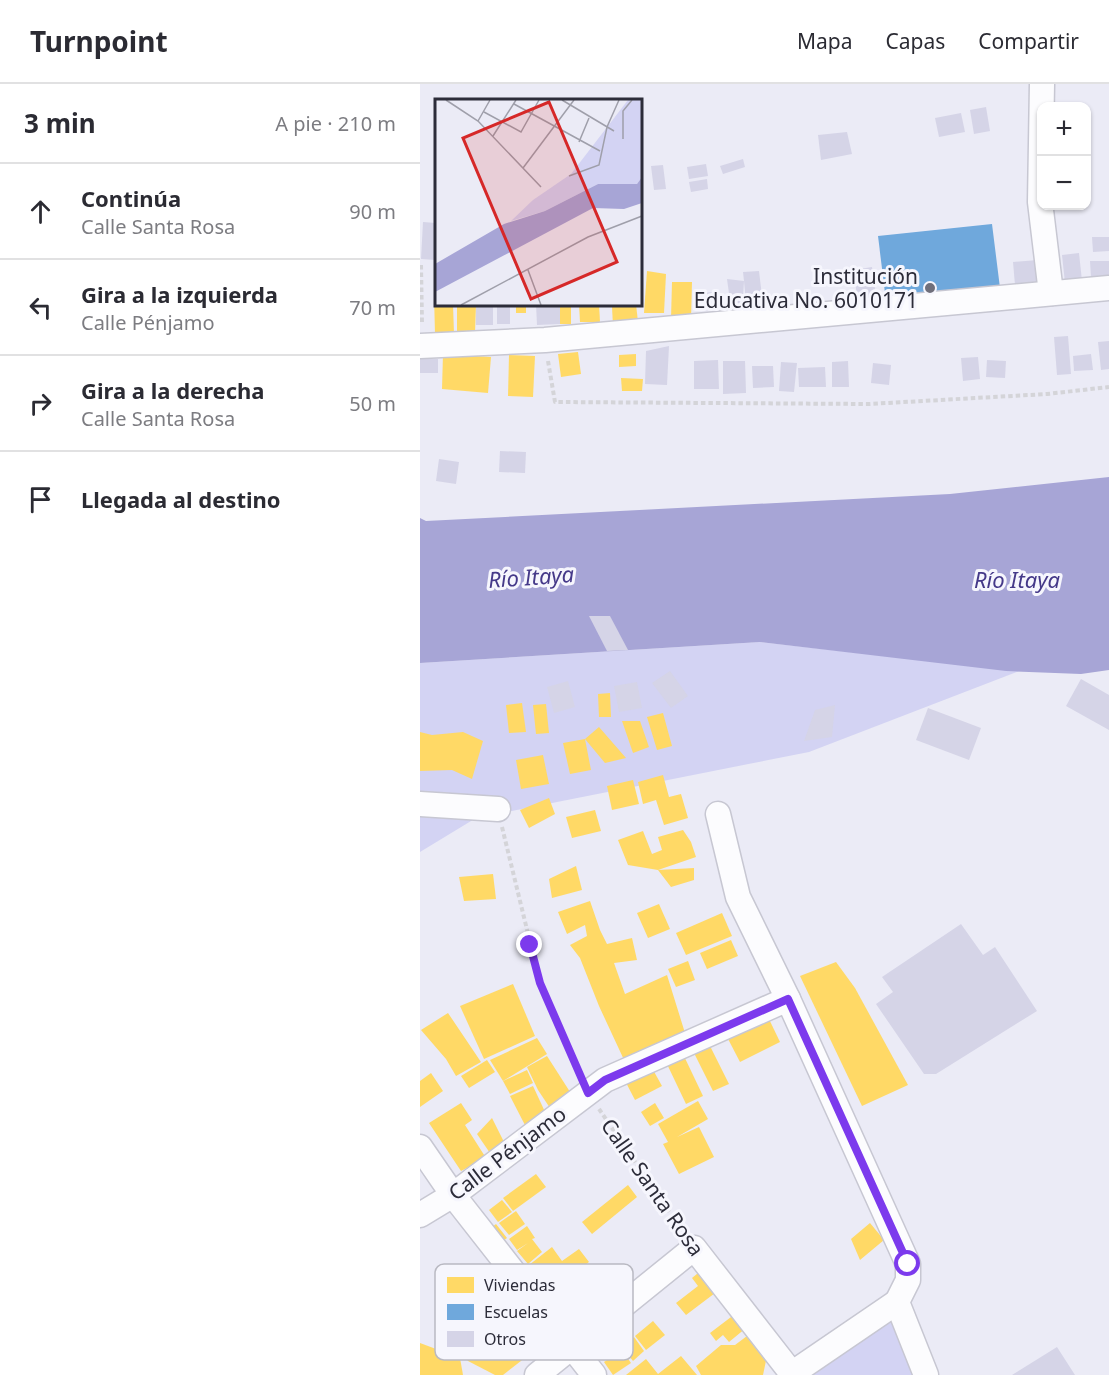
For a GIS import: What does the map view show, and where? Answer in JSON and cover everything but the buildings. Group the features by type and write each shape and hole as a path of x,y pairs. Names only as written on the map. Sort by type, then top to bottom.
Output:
{"street":[{"path":"1042,84 1040,202 1051,293"},
{"path":"421,346 545,340 1109,288"},
{"path":"420,804 498,809"},
{"path":"718,814 738,897 788,999 908,1264 908,1280 897,1302 792,1375"},
{"name":"Calle Pénjamo","path":"420,1215 453,1195 605,1080 788,999"},
{"path":"420,1147 453,1195 507,1264"},
{"path":"633,1298 694,1248"},
{"name":"Calle Santa Rosa","path":"694,1248 792,1375"},
{"path":"897,1302 926,1375"},
{"path":"537,1375 556,1360"},
{"path":"582,1360 594,1375"}],"path":[{"path":"421,265 421,346"},
{"path":"545,340 555,402 869,404 1047,394 1109,387"},
{"name":"Calle Santa Rosa","path":"498,809 540,983 588,1093 694,1248"}],"shaded area":[{"path":"760,642 1019,671 809,752 476,818 420,852 420,663"},
{"path":"890,1316 915,1375 809,1375"}],"water":[{"name":"Río Itaya","path":"1109,477 1109,670 1081,674 1006,671 760,642 420,663 420,518 426,521 950,494"}],"place":[{"name":"Institución Educativa No. 6010171","path":"930,288"}],"route":[{"path":"530,945 540,983 588,1093 605,1080 788,999 908,1264"}]}
